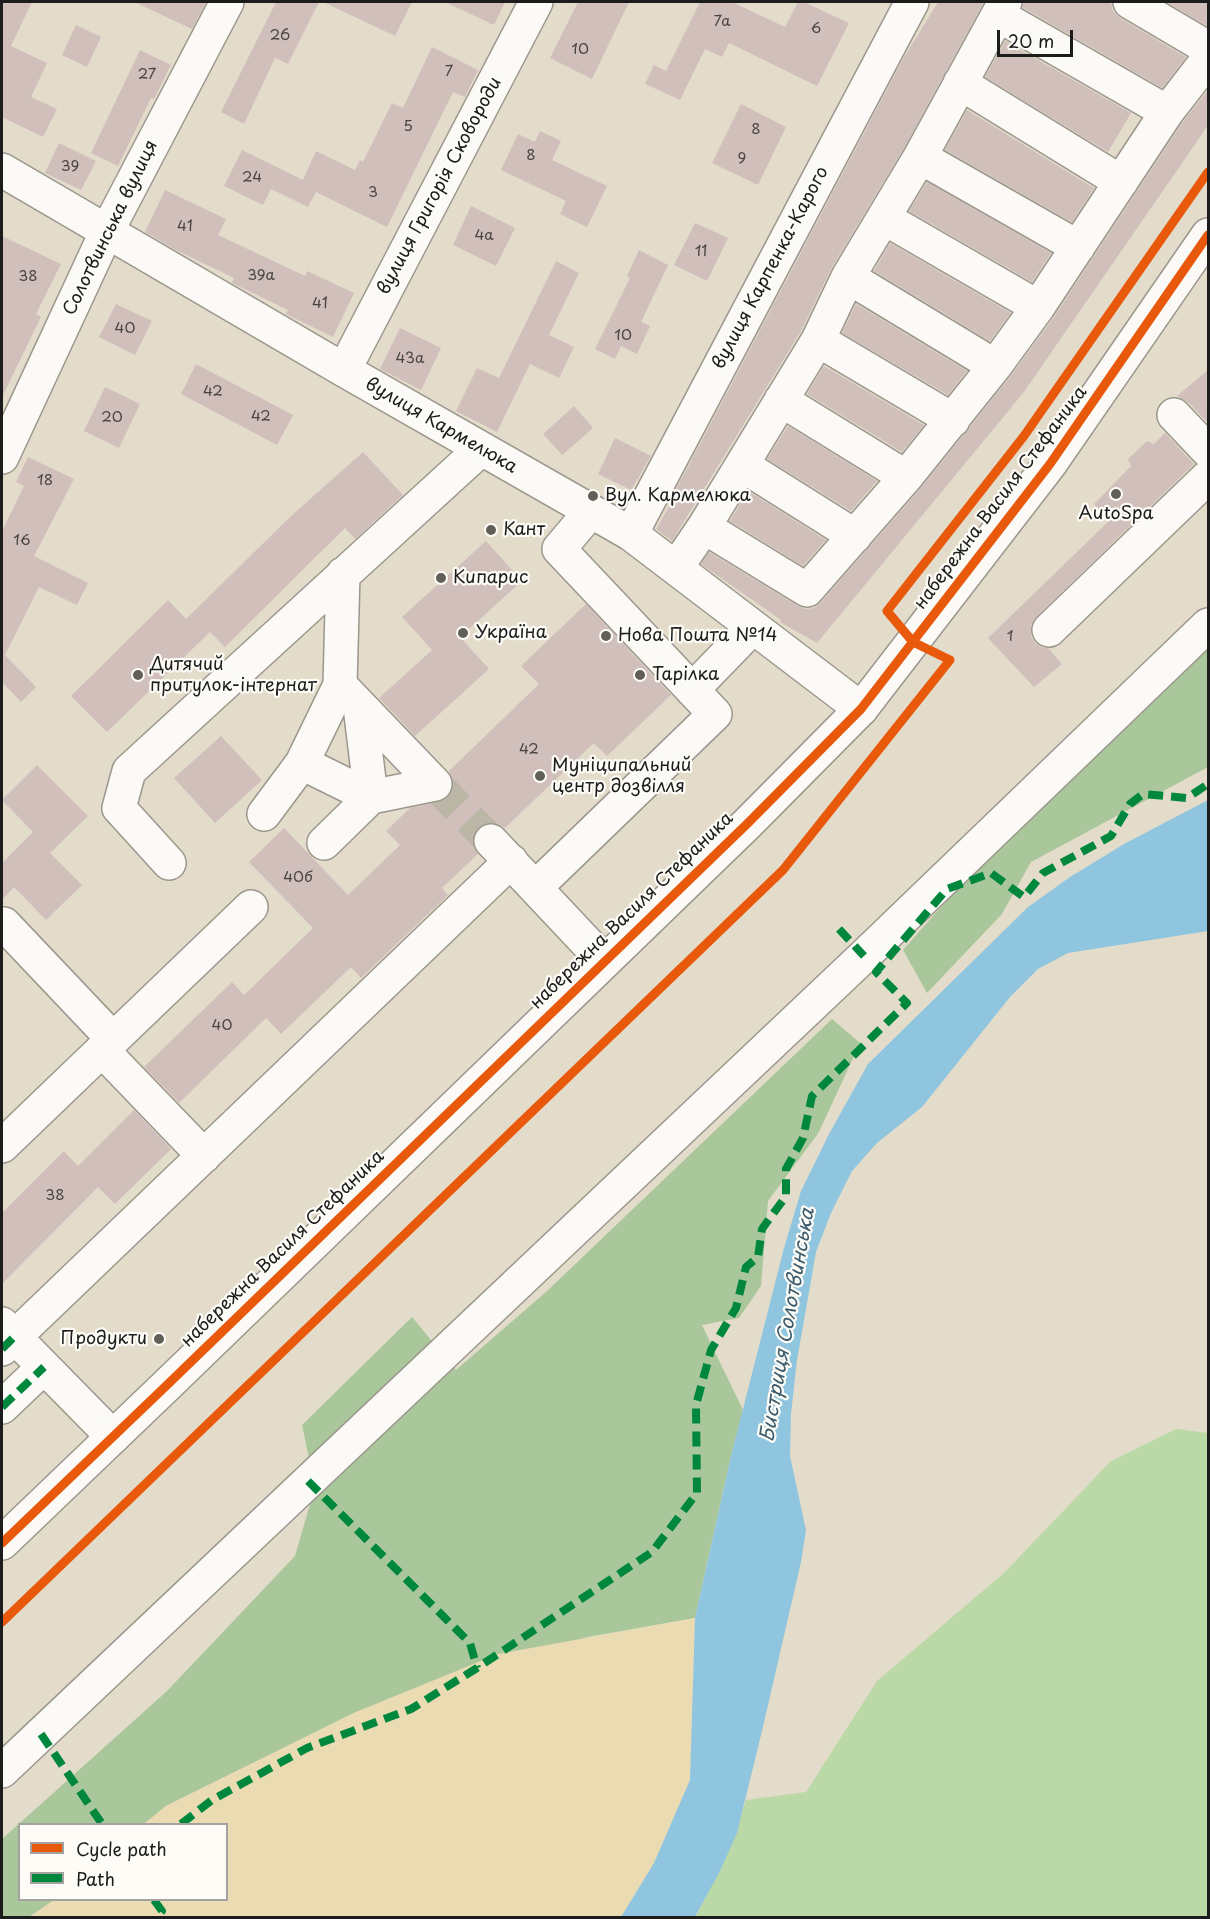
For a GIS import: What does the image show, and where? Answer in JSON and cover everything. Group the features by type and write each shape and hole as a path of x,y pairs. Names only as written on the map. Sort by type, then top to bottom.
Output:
{"street":[{"name":"Солотвинська вулиця","path":"2,457 106,233 227,2"},
{"name":"вулиця Григорія Сковороди","path":"344,370 536,2"},
{"name":"вулиця Карпенка-Карого","path":"631,534 912,2"},
{"path":"1130,2 1209,48"},
{"path":"676,568 704,527 818,340 848,277 920,158 1001,8 1167,112"},
{"path":"704,527 807,590 906,477 995,366 1038,308 1167,112 1209,58"},
{"path":"960,83 1121,182"},
{"path":"920,158 1078,247"},
{"name":"вулиця Кармелюка","path":"2,170 106,233 631,534 861,709"},
{"path":"884,218 1038,308"},
{"name":"набережна Василя Стефаника","path":"2,1543 748,823 861,709 1050,464 1209,235"},
{"path":"848,277 995,366"},
{"path":"818,340 953,420"},
{"path":"781,400 906,477"},
{"path":"1174,415 1209,451"},
{"path":"170,863 119,808 129,771 481,449"},
{"path":"742,465 855,536"},
{"path":"1049,630 1209,477"},
{"path":"536,887 715,714 559,549 591,511"},
{"path":"343,574 350,695 371,796"},
{"path":"2,1771 864,956 1209,625"},
{"path":"692,690 753,627"},
{"path":"264,814 350,695"},
{"path":"324,843 371,796 435,784 350,695"},
{"path":"302,763 371,796"},
{"path":"113,1437 44,1367 6,1337 204,1155 501,851 604,961"},
{"path":"2,1146 251,907"},
{"path":"4,924 204,1155"},
{"path":"2,1407 44,1367"}],"green space":[{"path":"1208,633 1208,767 1031,862 1002,914 927,993 903,950 963,882"},
{"path":"832,1019 860,1043 819,1132 768,1201 761,1286 739,1318 702,1325 743,1410 695,1618 588,1637 356,1712 166,1806 145,1823 20,1823 167,1691 295,1556 315,1487 302,1425 412,1317 456,1370 547,1291"},
{"path":"1176,1429 1208,1433 1208,1917 695,1918 730,1846 746,1800 806,1792 877,1681 1004,1573 1111,1461"},
{"path":"18,1825 18,1901 53,1901 29,1917 2,1918 2,1839"}],"sand":[{"path":"695,1618 690,1780 654,1863 621,1917 29,1918 53,1901 228,1901 228,1823 145,1823 166,1806 356,1712 498,1654"}],"water":[{"name":"Бистриця Солотвинська","path":"1208,800 1208,931 1068,953 1038,969 1010,997 922,1107 877,1143 852,1171 831,1213 816,1252 797,1360 791,1414 790,1456 806,1530 801,1562 737,1833 695,1917 621,1917 654,1863 690,1780 695,1618 731,1456 784,1248 801,1191 829,1134 868,1064 1028,907 1070,877 1124,844"}],"building":[{"path":"2,2 32,2 11,46 47,63 31,97 57,109 43,137 2,117"},
{"path":"134,2 206,2 192,29"},
{"path":"276,2 319,2 288,64 275,58 244,124 221,112"},
{"path":"323,2 412,2 395,36"},
{"path":"445,2 505,2 494,25"},
{"path":"578,2 629,2 592,79 550,58"},
{"path":"700,2 732,2 785,27 798,2 804,2 849,23 817,86 729,43 722,57 705,49 680,100 645,84 654,65 666,71"},
{"path":"938,2 984,2 904,148 832,267 801,331 672,541 656,529 902,61"},
{"path":"1024,2 1111,2 1113,11 1120,18 1186,57 1162,88 1022,7"},
{"path":"1166,2 1209,2 1209,27"},
{"path":"76,25 101,37 87,67 62,55"},
{"path":"1005,41 1131,113 1108,152 985,77"},
{"path":"432,47 478,70 465,97 453,92 387,227 316,192 308,207 271,189 263,205 224,186 242,150 303,180 316,151 355,170 360,160 363,162 392,103 403,108"},
{"path":"140,50 171,65 154,99 151,98 118,166 91,153"},
{"path":"1209,89 1209,124 1024,392 817,643 780,622 781,620 701,564 709,552 798,606 806,609 814,608 821,602 920,489 1010,377 1054,317 1182,123"},
{"path":"741,104 786,127 758,185 712,163"},
{"path":"967,110 1094,188 1072,222 945,150"},
{"path":"540,131 561,141 552,160 607,186 587,227 560,214 566,201 501,170 518,134 535,142"},
{"path":"59,143 96,161 81,190 45,173"},
{"path":"927,182 1051,253 1032,282 909,211"},
{"path":"165,190 226,219 218,235 305,276 307,271 354,293 333,337 286,314 288,310 232,283 234,278 145,232"},
{"path":"471,206 515,228 496,266 453,245"},
{"path":"695,223 728,238 707,281 674,265"},
{"path":"2,236 61,264 36,314 41,317 2,397"},
{"path":"890,243 1011,313 990,341 874,271"},
{"path":"639,250 668,265 641,322 650,326 637,354 621,346 615,359 595,349 630,278 627,276"},
{"path":"556,261 579,273 549,335 574,347 559,378 530,364 497,432 456,411 477,368 499,378"},
{"path":"116,304 152,321 135,355 99,337"},
{"path":"856,304 967,371 948,395 842,333"},
{"path":"400,328 441,348 421,390 380,369"},
{"path":"196,364 293,415 277,445 181,394"},
{"path":"824,366 924,425 902,452 807,394"},
{"path":"1209,369 1209,424 1188,402 1177,396"},
{"path":"105,387 140,404 119,448 84,431"},
{"path":"574,406 593,428 562,455 543,434"},
{"path":"788,426 877,481 851,511 767,459"},
{"path":"1165,433 1194,464 1036,617 1031,625 1031,635 1035,643 1048,648 1062,664 1034,687 988,638 1109,521 1094,504 1131,466 1128,459 1147,441 1154,444"},
{"path":"615,438 651,456 631,490 598,474"},
{"path":"363,452 403,495 355,539 345,528 225,647 210,632 107,732 71,696 168,600 186,619 290,517"},
{"path":"28,457 74,479 34,556 88,583 77,605 39,587 5,655 36,687 21,702 2,682 2,531 24,486 16,482"},
{"path":"748,491 826,540 803,566 730,521"},
{"path":"486,541 522,581 460,637 489,669 415,736 379,698 432,650 402,617"},
{"path":"586,604 671,695 607,756 594,743 505,828 496,823 487,823 479,827 473,836 473,846 478,854 442,888 448,895 361,978 351,967 281,1034 266,1018 179,1103 144,1067 232,982 244,995 313,928 249,862 284,828 348,895 400,845 386,831 410,808 439,802 448,797 453,790 453,781 449,771 539,684 521,666"},
{"path":"221,736 262,780 215,823 174,778"},
{"path":"37,765 88,816 50,853 82,885 46,920 14,887 2,900 2,863 33,832 2,800"},
{"path":"134,1110 171,1149 115,1204 98,1187 2,1284 2,1213 64,1151 78,1166"}],"tunnel":[{"path":"435,784 491,841"}],"marked path":[{"path":"182,1823 212,1800 307,1748 411,1709 652,1552 697,1493 696,1405 711,1350 736,1308 746,1267 758,1257 762,1229 786,1196 786,1169 803,1138 812,1096 907,1003 876,972 947,889 991,873 1024,897 1043,873 1111,836 1130,804 1143,794 1187,798 1208,784"},
{"path":"839,929 864,956"},
{"path":"2,1349 14,1337"},
{"path":"2,1407 44,1367"},
{"path":"308,1481 470,1643 477,1668"},
{"path":"41,1734 101,1823"},
{"path":"155,1901 162,1911 156,1918"}],"cycle path":[{"path":"2,1622 783,870 950,660 913,642 887,611 1024,436 1208,172"},
{"path":"2,1543 748,823 861,709 1050,464 1208,235"}],"place":[{"name":"AutoSpa","path":"1116,494"},
{"name":"Вул. Кармелюка","path":"593,496"},
{"name":"Кант","path":"491,530"},
{"name":"Кипарис","path":"441,578"},
{"name":"Україна","path":"463,633"},
{"name":"Нова Пошта №14","path":"606,636"},
{"name":"Дитячий притулок-інтернат","path":"138,675"},
{"name":"Тарілка","path":"640,675"},
{"name":"Муніципальний центр дозвілля","path":"540,776"},
{"name":"Продукти","path":"159,1339"}]}
